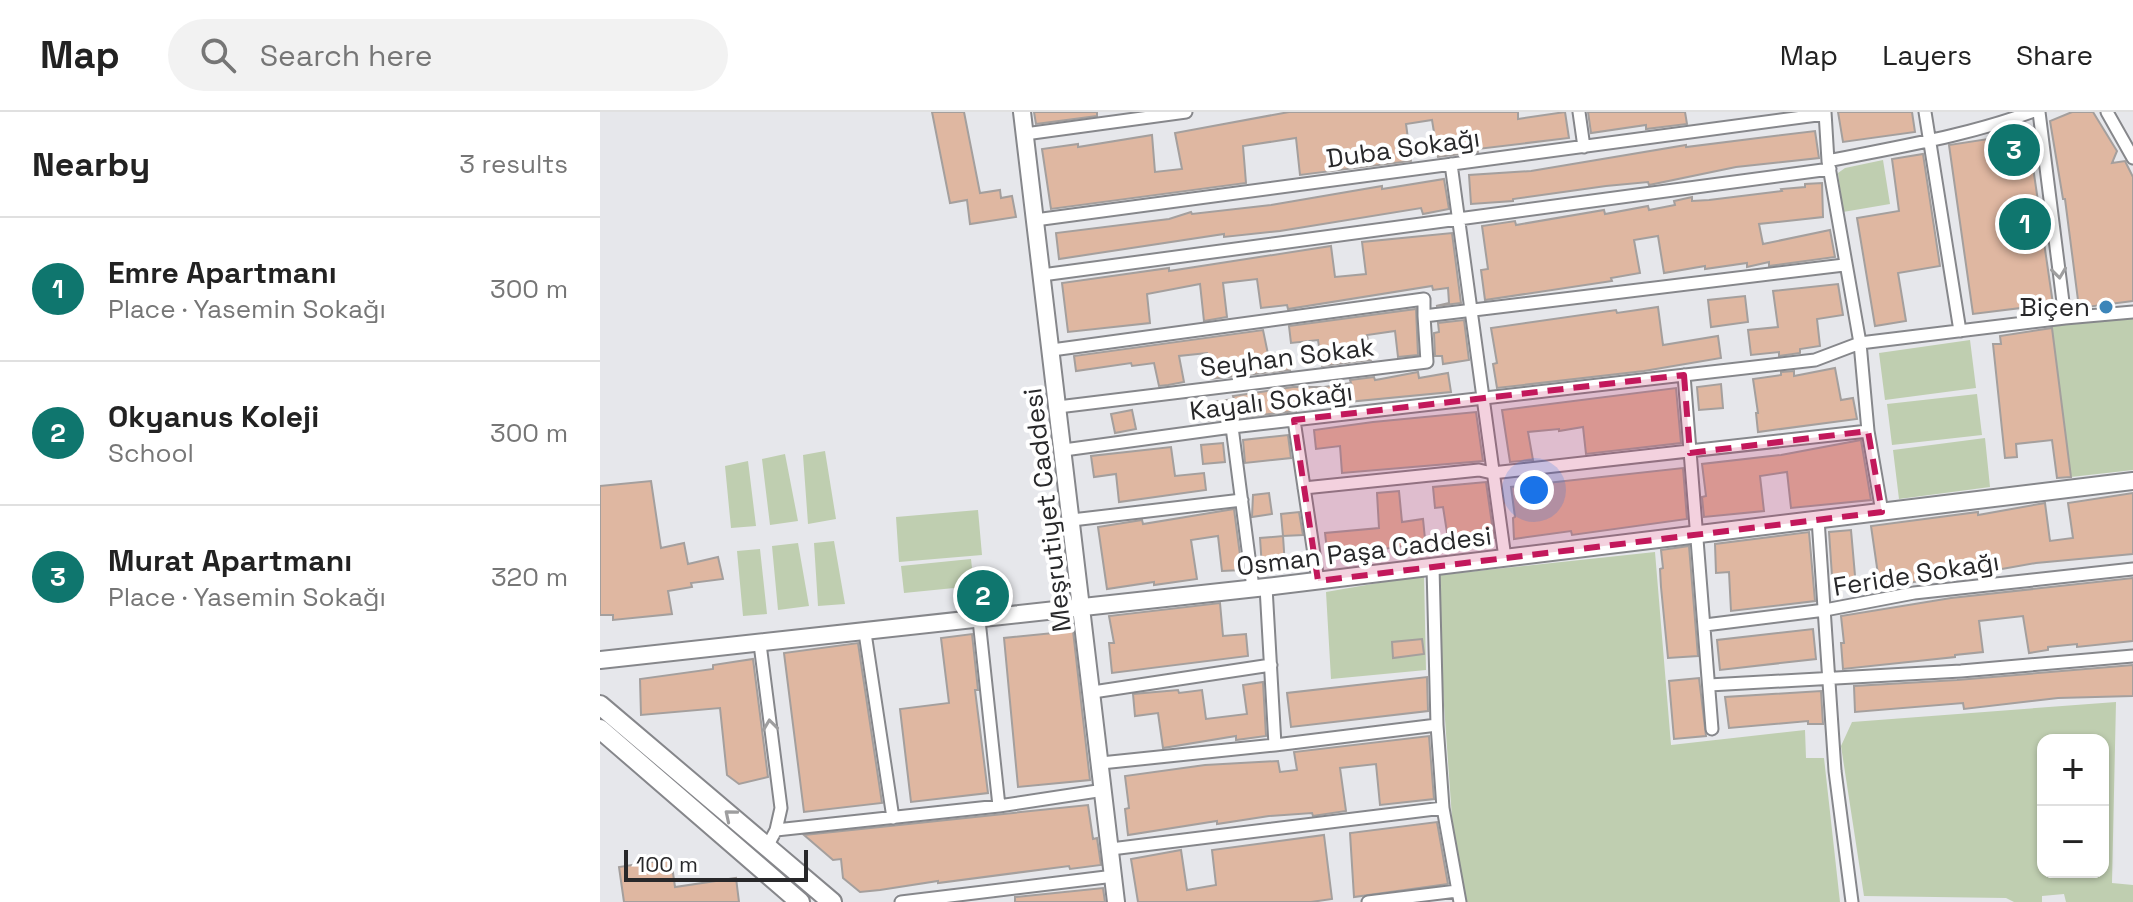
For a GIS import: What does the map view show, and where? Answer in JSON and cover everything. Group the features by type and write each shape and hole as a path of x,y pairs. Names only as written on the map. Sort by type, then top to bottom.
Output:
{"main road":[{"name":"Meşrutiyet Caddesi","path":"1022,112 1116,902"},
{"name":"Osman Paşa Caddesi","path":"600,660 1260,588 2133,481"},
{"path":"600,705 772,838 832,902"},
{"path":"604,733 800,902"}],"street":[{"path":"1025,134 1186,112"},
{"path":"1579,112 1584,147"},
{"path":"1925,112 1960,331"},
{"path":"1042,275 1829,165 2010,120 2031,112"},
{"path":"2039,112 2065,318"},
{"path":"2107,112 2133,158"},
{"path":"1825,113 1829,165 1860,343 1868,431 1882,512"},
{"name":"Duba Sokağı","path":"1035,220 1825,113"},
{"path":"1451,164 1505,558"},
{"path":"1052,350 1424,299 1424,316 1844,265"},
{"name":"Kayalı Sokağı","path":"1064,450 1232,427 1815,360 1860,343 2133,312"},
{"name":"Seyhan Sokak","path":"1058,407 1427,362 1424,316"},
{"path":"1684,375 1712,729"},
{"path":"1294,420 1318,581"},
{"path":"1232,427 1271,665 1275,745"},
{"path":"1304,488 1690,453 1868,431"},
{"path":"1072,520 1242,500"},
{"path":"1818,519 1835,771 1852,902"},
{"path":"1368,902 1459,897 1443,808 1437,725 1433,567"},
{"name":"Feride Sokağı","path":"1705,625 1825,610 1914,593 2133,569"},
{"path":"979,620 999,806"},
{"path":"865,633 893,818"},
{"path":"760,644 781,808 772,838 893,818 1104,790"},
{"path":"1709,685 2133,656"},
{"path":"1093,692 1271,665"},
{"path":"1101,763 1437,725"},
{"path":"1111,849 1443,808"},
{"path":"901,902 1114,876"}],"highlighted area":[{"path":"1684,375 1690,453 1868,431 1882,512 1318,581 1294,420"}],"green space":[{"path":"1883,160 1890,204 1843,212 1838,173 1845,168"},
{"path":"2133,316 2133,470 2071,477 2052,326"},
{"path":"1970,340 1976,388 1885,400 1879,353"},
{"path":"1977,394 1982,435 1892,445 1887,404"},
{"path":"1985,438 1990,487 1899,499 1893,450"},
{"path":"825,451 836,519 808,524 803,455"},
{"path":"785,454 798,521 770,525 762,459"},
{"path":"748,461 756,526 731,528 725,466"},
{"path":"978,510 982,555 899,562 896,517"},
{"path":"834,541 845,604 818,606 814,543"},
{"path":"798,543 809,606 778,610 772,546"},
{"path":"760,549 767,614 743,616 737,551"},
{"path":"1655,552 1671,745 1805,730 1806,758 1824,758 1840,902 1466,902 1453,832 1442,677 1440,575"},
{"path":"971,559 974,586 904,593 901,566"},
{"path":"1424,575 1426,670 1331,679 1326,592"},
{"path":"2116,702 2112,883 2133,885 2133,902 2066,902 2064,894 2042,896 2042,902 2014,902 2006,898 1864,896 1841,746 1852,722"}],"building":[{"path":"932,112 964,112 980,193 1000,190 1001,198 1012,196 1016,217 970,224 967,200 950,203"},
{"path":"1034,112 1097,112 1097,116 1036,124"},
{"path":"1289,112 1518,112 1518,119 1565,112 1569,138 1438,157 1432,120 1406,124 1411,161 1300,175 1296,138 1243,146 1246,183 1051,209 1042,149 1078,144 1078,147 1152,135 1155,172 1182,169 1175,133"},
{"path":"1588,112 1685,112 1687,124 1646,129 1646,125 1591,133"},
{"path":"1838,112 1912,112 1915,132 1843,142"},
{"path":"2072,112 2093,112 2117,151 2112,163 2125,161 2133,177 2133,301 2079,308 2065,199 2050,121"},
{"path":"2027,126 2053,304 1973,314 1949,145 1995,138 1995,135"},
{"path":"1815,131 1819,158 1736,167 1649,185 1648,182 1606,186 1513,201 1471,204 1469,175 1531,171 1686,145"},
{"path":"1923,154 1940,266 1898,273 1906,321 1875,326 1857,218 1899,211 1892,159"},
{"path":"1444,179 1449,209 1423,214 1421,208 1280,231 1224,237 1224,234 1059,259 1056,233"},
{"path":"1822,183 1823,217 1759,224 1763,244 1830,230 1835,257 1769,266 1769,262 1747,267 1747,263 1705,269 1705,266 1664,273 1658,236 1634,240 1640,273 1611,278 1612,281 1485,300 1481,270 1488,269 1482,226 1515,221 1516,225 1604,210 1605,214 1648,206 1649,210 1675,205 1674,201 1692,197 1692,201 1709,200"},
{"path":"1452,233 1461,303 1436,306 1449,303 1448,288 1433,290 1432,286 1288,309 1287,305 1261,308 1257,279 1223,283 1227,317 1204,321 1200,284 1147,294 1150,323 1068,332 1062,283 1169,268 1169,271 1331,246 1335,277 1366,274 1362,242"},
{"path":"1838,284 1843,315 1817,319 1820,346 1779,356 1779,352 1751,355 1748,330 1778,327 1773,291"},
{"path":"1745,296 1748,322 1711,327 1708,300"},
{"path":"1658,307 1663,345 1718,336 1721,358 1644,371 1497,388 1493,364 1497,363 1491,328"},
{"path":"1416,309 1418,355 1398,357 1395,331 1367,335 1371,360 1322,366 1318,340 1291,343 1289,326"},
{"path":"1464,320 1469,360 1443,364 1442,356 1435,356 1434,333 1439,332 1438,323"},
{"path":"2052,328 2071,477 2057,478 2052,440 2016,444 2017,457 2005,458 1993,344 2001,344 2000,336"},
{"path":"1263,330 1268,354 1288,351 1290,370 1211,379 1207,353 1179,356 1184,382 1168,385 1159,386 1154,363 1076,371 1074,356"},
{"path":"1835,368 1841,400 1853,398 1857,419 1758,432 1753,379 1781,375 1781,372 1794,371 1794,376"},
{"path":"1418,372 1419,378 1448,373 1451,392 1296,407 1296,411 1206,421 1204,403 1234,399 1233,396 1293,387 1324,387 1351,383 1350,380 1374,377 1375,380"},
{"path":"1721,384 1723,408 1699,410 1697,387"},
{"path":"1676,388 1681,443 1586,454 1583,427 1528,432 1533,460 1510,462 1502,410"},
{"path":"1132,410 1136,429 1115,433 1111,414"},
{"path":"1476,412 1483,461 1342,473 1340,446 1316,449 1314,430"},
{"path":"1288,435 1291,458 1245,463 1243,440"},
{"path":"1861,440 1871,500 1791,508 1787,472 1760,476 1764,511 1704,517 1702,497 1706,496 1702,464 1781,455"},
{"path":"1223,443 1225,462 1203,464 1201,445"},
{"path":"1171,447 1175,476 1204,473 1206,490 1119,502 1116,474 1094,477 1091,456"},
{"path":"1683,468 1687,519 1572,535 1571,531 1514,539 1511,487"},
{"path":"651,481 661,548 684,543 688,564 718,557 723,579 691,583 692,587 668,591 672,614 613,620 613,615 600,615 600,486"},
{"path":"1486,482 1494,538 1449,545 1443,507 1435,508 1433,487"},
{"path":"1399,491 1402,522 1423,519 1426,549 1404,551 1404,546 1376,550 1376,554 1328,559 1325,533 1379,528 1377,493"},
{"path":"1269,493 1272,514 1252,517 1253,495"},
{"path":"2133,493 2133,554 2036,563 1920,579 1880,588 1871,526 1978,512 1978,515 2045,503 2050,541 2073,538 2068,503"},
{"path":"1234,509 1242,570 1222,571 1218,536 1191,540 1197,579 1107,589 1098,527 1142,520 1143,524"},
{"path":"1299,512 1303,535 1283,536 1281,514"},
{"path":"1851,530 1856,587 1833,591 1829,532"},
{"path":"1809,532 1815,601 1731,611 1729,572 1716,573 1715,544"},
{"path":"1283,536 1285,566 1262,568 1260,538"},
{"path":"1689,546 1698,656 1668,658 1661,550"},
{"path":"2133,578 2133,641 2048,647 2048,650 2029,653 2023,616 1979,621 1983,652 1843,669 1841,616 1951,598"},
{"path":"1220,603 1223,636 1246,634 1248,656 1112,673 1109,643 1114,643 1109,616"},
{"path":"1813,629 1816,659 1720,670 1717,640"},
{"path":"1073,631 1090,780 1018,787 1004,638"},
{"path":"972,634 978,690 975,690 988,793 911,802 900,709 949,703 941,638"},
{"path":"1422,639 1424,654 1393,658 1392,642"},
{"path":"858,643 882,803 804,812 784,653"},
{"path":"753,659 768,777 739,784 727,775 720,708 641,715 640,679 713,669 713,665"},
{"path":"2133,665 2133,696 2058,698 1964,709 1963,703 1855,712 1854,686"},
{"path":"1427,677 1428,711 1291,727 1287,693"},
{"path":"1699,678 1706,736 1674,739 1669,681"},
{"path":"1263,682 1266,736 1236,740 1236,736 1163,748 1158,713 1135,716 1133,694 1178,690 1179,693 1202,690 1206,719 1247,714 1243,685"},
{"path":"1821,691 1823,724 1808,724 1808,721 1729,728 1725,697"},
{"path":"1429,736 1434,799 1380,805 1376,764 1340,768 1346,811 1313,816 1312,813 1269,816 1217,824 1217,821 1128,835 1125,776 1205,765 1278,761 1280,772 1297,770 1294,752"},
{"path":"1088,805 1101,865 1070,869 1069,866 880,890 860,892 843,878 841,859 833,860 804,835"},
{"path":"1437,822 1448,884 1354,897 1350,833"},
{"path":"1324,835 1332,899 1311,902 1138,902 1131,859 1181,850 1187,890 1216,885 1212,850"},
{"path":"671,859 675,887 736,878 739,902 624,902 619,867"},
{"path":"1103,888 1105,902 1015,902 1015,897"}],"place":[{"name":"Murat Apartmanı","path":"2014,150"},
{"name":"Emre Apartmanı","path":"2025,224"},
{"name":"Biçen","path":"2106,307"},
{"name":"Okyanus Koleji","path":"983,596"}]}
